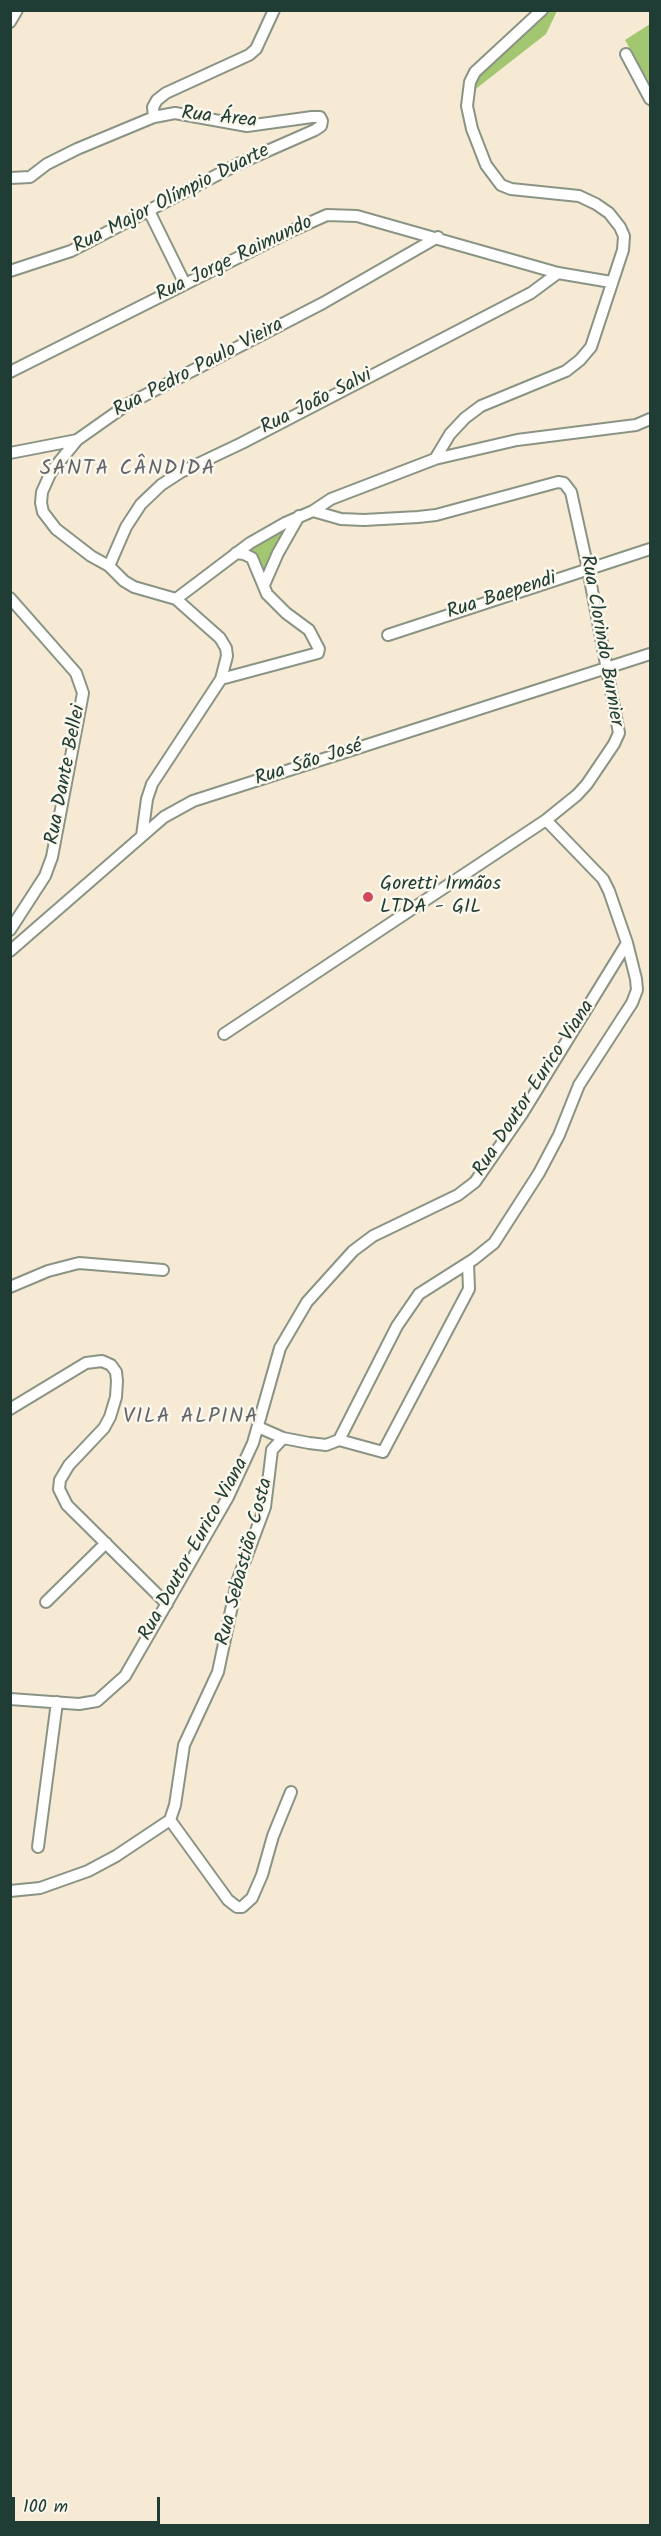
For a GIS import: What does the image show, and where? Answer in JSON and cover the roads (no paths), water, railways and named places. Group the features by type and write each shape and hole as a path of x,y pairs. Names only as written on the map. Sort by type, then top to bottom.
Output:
{"street":[{"path":"10,22 17,10"},
{"path":"154,117 153,107 157,100 166,93 249,55 256,49 274,10"},
{"path":"435,459 450,434 465,418 481,406 566,371 580,360 591,346 623,250 624,236 609,213 579,196 511,189 501,184 486,165 472,129 467,106 470,82 475,72 542,10"},
{"path":"626,54 651,99"},
{"name":"Rua Área","path":"10,178 30,177 63,155 154,117 175,113 247,126 320,117"},
{"name":"Rua Major Olímpio Duarte","path":"10,271 71,251 240,163 315,130 321,126 320,117"},
{"path":"149,211 185,284"},
{"name":"Rua Jorge Raimundo","path":"10,372 327,215 357,216 438,237 558,273 611,282"},
{"name":"Rua Pedro Paulo Vieira","path":"142,836 147,799 152,784 221,679 227,656 226,648 220,638 176,599 134,587 124,581 109,566 91,556 56,529 43,512 42,492 46,482 77,440 128,404 323,303 438,237"},
{"name":"Rua João Salvi","path":"109,566 126,527 141,504 161,486 182,472 531,293 558,273"},
{"path":"176,599 236,553 299,516 313,511 331,499 435,459 517,440 636,425 651,419"},
{"path":"10,453 77,440"},
{"name":"Rua Clorindo Burnier","path":"224,1034 546,820 577,795 614,744 619,733 588,569 571,492 564,483 558,482 436,515 364,520 341,519 313,511"},
{"path":"264,585 278,553 299,516"},
{"name":"Rua Baependi","path":"388,634 651,549"},
{"path":"221,679 318,653 320,649 309,630 273,602 252,558 236,553"},
{"name":"Rua Dante Bellei","path":"10,598 76,673 83,693 52,857 45,876 10,930"},
{"name":"Rua São José","path":"10,951 164,817 193,801 651,654"},
{"path":"339,1440 397,1326 419,1293 468,1263 494,1243 559,1135 579,1084 633,1003 637,990 636,979 627,943 603,879 546,820"},
{"name":"Rua Doutor Eurico Viana","path":"10,1699 79,1704 97,1701 110,1692 125,1676 228,1497 253,1443 272,1369 280,1348 307,1302 331,1272 360,1246 393,1226 458,1195 475,1182 522,1114 627,943"},
{"path":"10,1287 48,1271 79,1263 163,1270"},
{"path":"258,1427 283,1438 326,1445 339,1440 383,1452 469,1289 468,1263"},
{"path":"10,1408 86,1363 102,1361 111,1365 116,1372 117,1382 116,1397 110,1417 104,1428 69,1465 60,1480 59,1489 67,1505 167,1604"},
{"name":"Rua Sebastião Costa","path":"170,1820 176,1805 184,1745 218,1672 237,1582 263,1515 270,1480 272,1450 283,1438"},
{"path":"253,1443 272,1450"},
{"path":"46,1602 106,1543"},
{"path":"38,1847 57,1702"},
{"path":"10,1891 40,1888 88,1871 116,1856 170,1820 228,1900 237,1907 242,1907 252,1898 262,1875 273,1836 291,1792"}],"place":[{"name":"Goretti Irmãos LTDA - GIL","path":"368,897"}],"district":[{"name":"SANTA CÂNDIDA","path":"128,470"},
{"name":"VILA ALPINA","path":"191,1418"}]}
